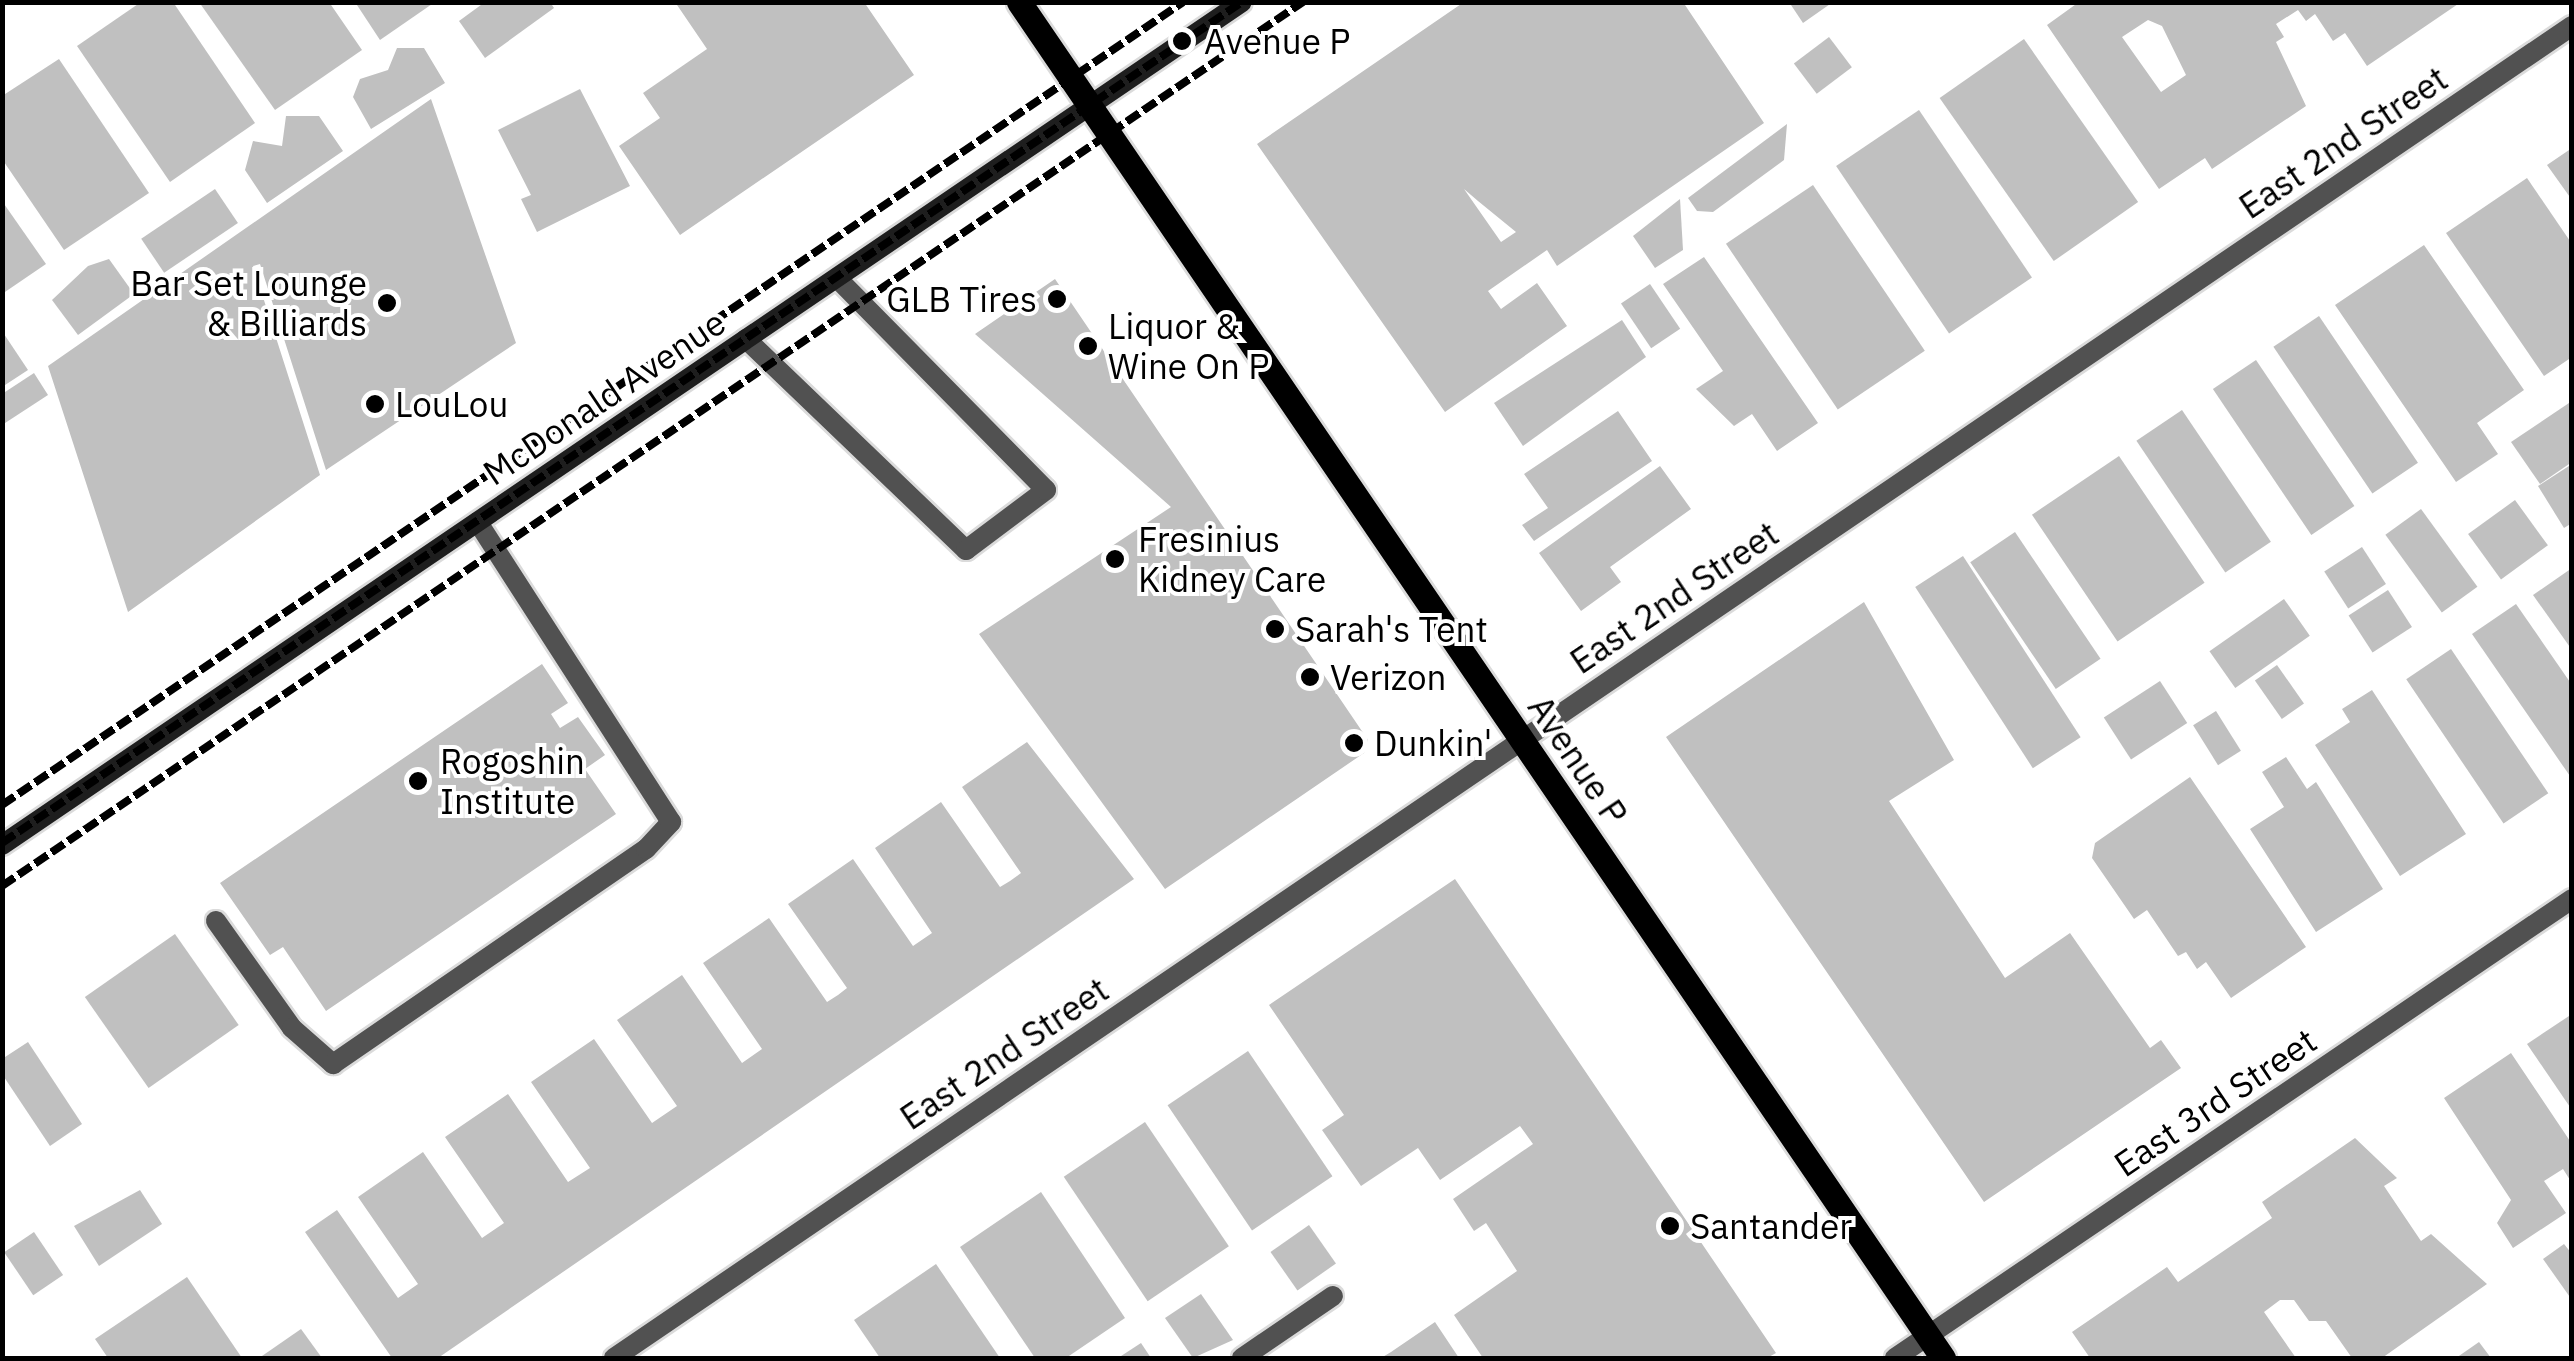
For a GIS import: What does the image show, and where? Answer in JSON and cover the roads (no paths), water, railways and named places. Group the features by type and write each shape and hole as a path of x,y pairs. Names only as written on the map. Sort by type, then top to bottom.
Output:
{"main road":[{"name":"Avenue P","path":"1019,2 1942,1358"},
{"name":"McDonald Avenue","path":"2,845 1090,106 1231,6"}],"street":[{"name":"East 2nd Street","path":"614,1358 2572,26"},
{"path":"746,340 966,550 1046,490 838,278"},
{"path":"216,921 292,1028 333,1064 646,849 672,822 478,522"},
{"name":"East 3rd Street","path":"1895,1358 2572,899"},
{"path":"1242,1358 1333,1296"}],"railway":[{"path":"2,805 1183,2"},
{"path":"2,843 1242,2"},
{"path":"2,886 1303,2"}],"place":[{"name":"Avenue P","path":"1182,41"},
{"name":"GLB Tires","path":"1057,299"},
{"name":"Bar Set Lounge & Billiards","path":"387,303"},
{"name":"Liquor & Wine On P","path":"1088,346"},
{"name":"LouLou","path":"375,404"},
{"name":"Fresinius Kidney Care","path":"1115,559"},
{"name":"Sarah's Tent","path":"1275,629"},
{"name":"Verizon","path":"1310,677"},
{"name":"Dunkin'","path":"1354,743"},
{"name":"Rogoshin Institute","path":"418,781"},
{"name":"Santander","path":"1670,1226"}]}
